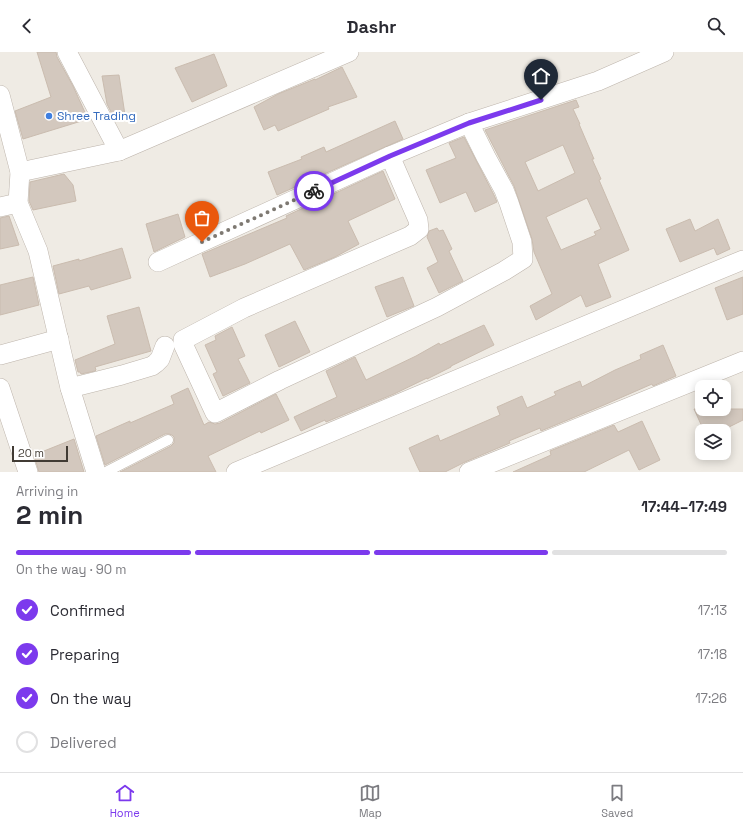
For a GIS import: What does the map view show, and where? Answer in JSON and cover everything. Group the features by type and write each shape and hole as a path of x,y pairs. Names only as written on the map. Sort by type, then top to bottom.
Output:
{"street":[{"path":"20,172 119,151 349,52"},
{"path":"158,262 390,156 469,123 598,81 664,52"},
{"path":"70,53 119,151"},
{"path":"0,95 20,172 18,202 38,251 70,388 96,472"},
{"path":"390,156 418,220 419,229 410,236 244,308 182,340 215,413 280,380 437,307 504,271 523,259 522,242 504,190 482,151 469,123"},
{"path":"0,207 18,202"},
{"path":"236,472 743,260"},
{"path":"0,355 59,339"},
{"path":"70,388 152,366 160,359 165,346"},
{"path":"469,472 743,361"},
{"path":"0,388 28,472"}],"lane":[{"path":"106,472 168,440"}],"building":[{"name":"Shree Trading","path":"37,52 56,52 57,57 73,86 88,119 23,139 15,111 51,97"},
{"path":"214,54 227,86 192,102 175,68"},
{"path":"342,67 357,97 328,107 329,109 278,131 275,125 264,130 254,107 278,94 315,80"},
{"path":"119,75 125,115 114,118 107,104 102,76"},
{"path":"576,100 579,107 573,109 594,159 592,159 601,179 599,180 629,250 598,264 611,297 586,307 581,295 536,320 530,306 552,294 534,252 532,239 514,186 485,130","holes":["563,145 575,173 538,191 525,162","587,198 601,229 594,232 596,235 561,250 546,217"]},
{"path":"395,121 403,139 277,195 268,172 302,159 301,157 324,147 326,152"},
{"path":"464,137 497,202 475,212 466,192 440,203 426,170 456,158 449,143"},
{"path":"383,171 395,199 348,221 359,244 335,257 304,270 290,244 245,264 210,277 202,254 287,218 286,216"},
{"path":"64,174 73,185 76,201 33,210 29,201 30,182"},
{"path":"178,214 185,237 154,252 146,224"},
{"path":"9,216 19,245 0,249 0,218"},
{"path":"690,219 695,231 718,219 730,249 717,255 714,248 680,262 666,229"},
{"path":"437,228 439,231 443,230 452,249 449,251 463,281 439,293 427,268 438,262 427,237 429,231"},
{"path":"122,248 131,278 91,290 89,286 59,294 53,266 79,259 79,261"},
{"path":"33,277 39,305 0,315 0,285"},
{"path":"403,277 414,306 387,317 375,287"},
{"path":"743,277 743,314 727,320 715,288"},
{"path":"139,307 151,351 95,367 95,371 81,374 78,372 75,360 115,344 107,316"},
{"path":"295,321 310,352 279,367 265,335"},
{"path":"484,325 494,345 394,394 326,422 325,420 301,431 294,417 337,397 326,371 355,357 366,380 439,343 440,345"},
{"path":"232,327 245,356 238,359 250,383 223,396 213,374 217,372 205,345 216,340 215,336"},
{"path":"663,345 676,376 653,386 652,384 541,431 540,428 509,441 510,443 445,472 420,472 409,448 438,435 440,441 500,415 497,407 522,396 527,408 556,395 554,392 580,381 582,387 615,370 641,359 640,355"},
{"path":"188,388 204,425 209,422 215,424 220,423 276,394 289,420 261,433 260,431 208,456 216,472 120,472 171,446 174,443 174,437 169,434 165,434 105,465 96,436 174,404 171,396"},
{"path":"731,409 743,409 743,420 731,426 731,424 701,424 697,416 731,416"},
{"path":"642,421 660,460 639,470 629,450 584,472 513,472 551,455 550,451 614,425 618,432"},
{"path":"74,439 84,472 39,472 34,455"}],"way so far":[{"path":"202,242 314,191"}],"place":[{"name":"Shree Trading","path":"49,116"}],"route":[{"path":"314,191 390,156 469,123 541,100"}]}
